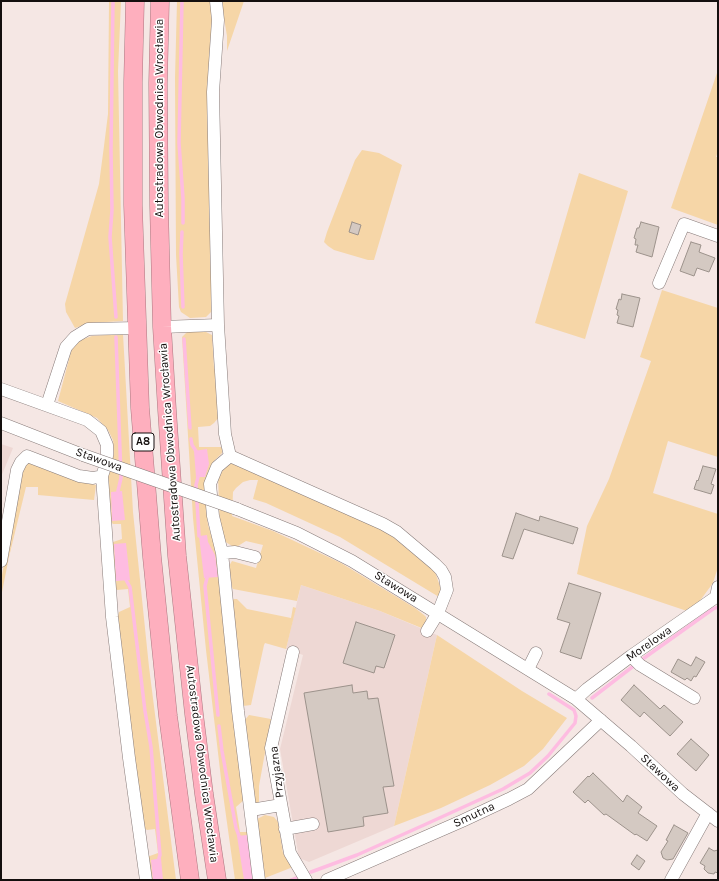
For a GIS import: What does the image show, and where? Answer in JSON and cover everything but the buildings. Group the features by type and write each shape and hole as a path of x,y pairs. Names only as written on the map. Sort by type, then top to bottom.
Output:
{"highway":[{"name":"A8","path":"135,1 132,205 140,408 152,557 168,716 190,880"},
{"name":"Autostradowa Obwodnica Wrocławia","path":"160,1 158,83 159,167 162,327 167,410 177,556 197,736 216,880"}],"street":[{"path":"216,1 218,20 213,92 218,325 225,434 230,456"},
{"path":"659,283 684,224 718,236"},
{"path":"162,327 218,325"},
{"path":"47,405 66,347 75,337 88,329 137,328"},
{"path":"1,389 87,420 101,431 107,445 107,456 102,476 112,617 129,758 146,880"},
{"name":"Stawowa","path":"1,423 83,455 282,526 330,549 438,613 576,699 683,794 718,821"},
{"path":"1,561 17,470 21,462 27,456 79,476 93,478 102,476"},
{"path":"230,456 217,467 210,484 212,516 222,553 238,710 259,880"},
{"path":"230,456 383,524 397,532 435,564 445,577 446,590 438,613 427,631"},
{"path":"222,553 235,552 255,557"},
{"name":"Morelowa","path":"576,699 587,689 635,660 718,593"},
{"name":"Przyjazna","path":"293,652 271,748 290,853 306,880"},
{"path":"528,669 536,653"},
{"path":"635,660 694,698"},
{"name":"Smutna","path":"327,880 462,821 528,789 601,720"},
{"path":"251,810 281,805"},
{"path":"671,880 708,814"},
{"path":"285,829 313,824"}],"shaded area":[{"path":"109,1 121,1 118,71 123,321 90,323 75,328 66,312 65,304 99,184 108,114"},
{"path":"177,1 211,1 213,25 212,311 206,317 190,318 181,312 179,307 176,255 175,78"},
{"path":"221,1 244,1 227,51 227,36"},
{"path":"718,70 718,151 716,157 718,157 718,225 671,208"},
{"path":"362,150 379,153 402,165 374,260 368,260 334,250 324,242 355,160"},
{"path":"579,173 628,191 585,339 535,323"},
{"path":"662,290 718,308 718,457 668,441 653,493 718,514 718,567 713,583 699,602 687,611 577,574 587,526 609,479 651,361 640,357"},
{"path":"202,330 212,335 214,368 217,372 219,417 210,426 198,427 199,447 221,447 222,449 222,453 213,462 208,472 206,480 206,507 208,525 218,555 244,800 236,807 240,832 249,832 255,880 235,880 222,787 206,650 193,518 182,337 188,331"},
{"path":"123,334 133,512 149,667 176,880 150,880 147,857 158,853 155,829 147,830 142,826 117,621 119,612 130,607 128,589 117,590 115,588 112,544 113,542 122,539 121,524 113,524 111,522 107,475 114,454 113,440 108,430 97,418 58,401 72,348 78,341 92,336"},
{"path":"1,444 13,448 1,477"},
{"path":"207,449 209,464 205,477 196,477 194,451"},
{"path":"30,462 77,481 96,485 94,500 38,495 38,487 26,487 1,597 2,575 21,469"},
{"path":"232,463 386,531 435,572 441,589 439,597 340,537 266,503 253,499 258,480 243,482 233,492 232,516 273,531 341,563 424,615 426,617 426,623 424,629 380,611 301,585 297,601 233,589 229,566 232,561 256,568 263,545 246,541 238,546 232,546 224,541 220,531 218,476 221,470"},
{"path":"122,491 125,520 112,521 111,492"},
{"path":"207,535 208,542 215,555 218,577 204,578 199,536"},
{"path":"126,543 130,580 116,581 114,544"},
{"path":"301,585 380,611 437,635 394,826 309,862 299,858 280,749 303,655 286,649"},
{"path":"237,599 247,609 291,618 293,607 296,608 286,649 265,643 251,705 243,706 232,601"},
{"path":"437,635 522,691 567,718 543,749 524,766 490,785 441,808 394,826"},
{"path":"249,715 271,719 259,786 259,804 255,804 244,721"},
{"path":"265,815 274,817 278,822 283,853 293,867 265,878 257,819"},
{"path":"247,835 253,880 244,880 237,836"},
{"path":"161,858 163,880 153,880 151,860"}],"waterway":[{"path":"113,1 111,150 112,210 110,237 116,317"},
{"path":"182,1 179,143 183,198 183,223"},
{"path":"182,232 181,254 183,307"},
{"path":"116,337 121,478 118,491"},
{"path":"184,339 190,428"},
{"path":"191,439 192,445 196,451"},
{"path":"198,477 196,485 199,536"},
{"path":"207,578 205,586 218,715"},
{"path":"126,580 130,587 145,711 151,747 160,855 159,858"},
{"path":"592,698 640,661 713,609 718,607"},
{"path":"311,872 357,855 424,825 503,789 530,773 548,756 575,723 576,716 574,710 549,694"},
{"path":"219,726 222,751 236,828 239,836"},
{"path":"291,880 296,878"}]}
